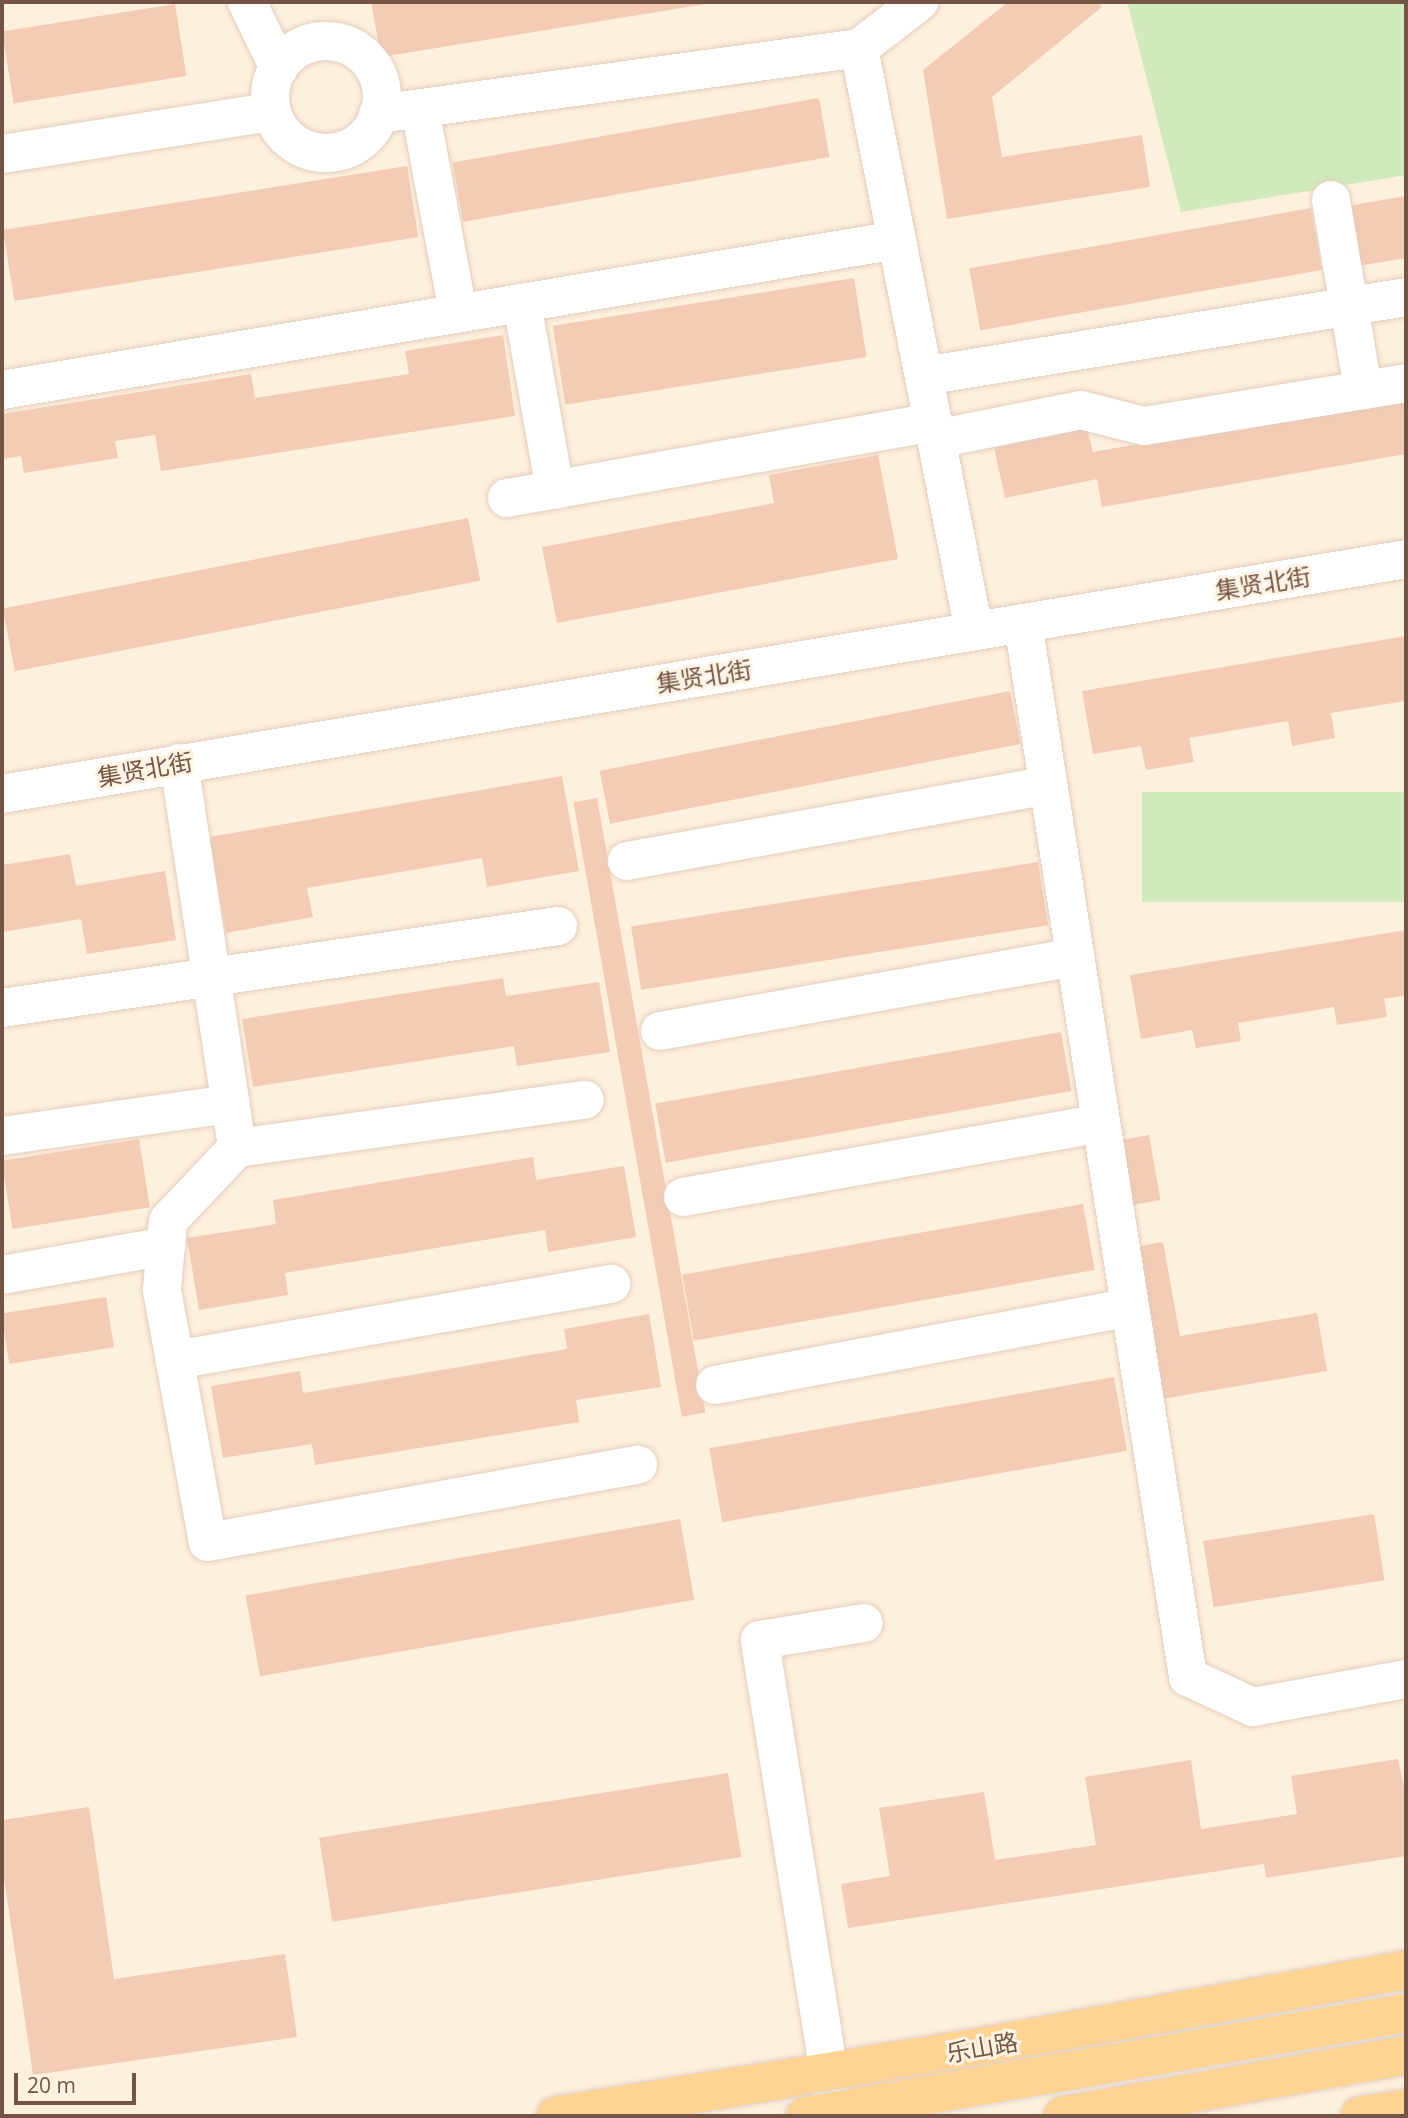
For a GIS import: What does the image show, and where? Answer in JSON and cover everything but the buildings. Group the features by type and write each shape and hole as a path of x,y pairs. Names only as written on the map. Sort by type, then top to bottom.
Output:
{"main road":[{"name":"乐山路","path":"556,2116 828,2072 1406,1970"},
{"path":"804,2116 1406,2013"},
{"path":"898,2116 1406,2028"},
{"path":"1063,2116 1406,2055"},
{"path":"1139,2116 1406,2070"},
{"path":"1360,2116 1406,2109"}],"street":[{"path":"247,2 279,68"},
{"path":"379,114 859,48 919,2"},
{"path":"319,39 351,45 375,67 383,98 373,129 348,150 316,153 287,139 270,112 270,79 279,68 289,52 319,39"},
{"path":"859,48 974,631"},
{"path":"421,109 458,313"},
{"path":"2,154 270,112"},
{"path":"1331,200 1363,390"},
{"path":"2,390 897,240"},
{"path":"924,376 1406,297"},
{"path":"522,303 555,490"},
{"path":"507,498 1081,410 1144,426 1406,383"},
{"name":"集贤北街","path":"2,794 1406,559"},
{"path":"1023,623 1188,1677 1252,1707 1406,1679"},
{"path":"179,763 237,1148"},
{"path":"627,861 1048,785"},
{"path":"2,1008 558,926"},
{"path":"660,1031 1075,957"},
{"path":"585,1100 237,1148 168,1221 162,1290 208,1542 638,1465"},
{"path":"2,1136 230,1104"},
{"path":"683,1197 1101,1123"},
{"path":"2,1275 166,1246"},
{"path":"175,1360 611,1284"},
{"path":"715,1385 1130,1307"},
{"path":"836,2116 760,1640 864,1623"}],"green space":[{"path":"1127,2 1406,2 1406,175 1181,212"},
{"path":"1142,792 1406,792 1406,902 1142,902"}]}
